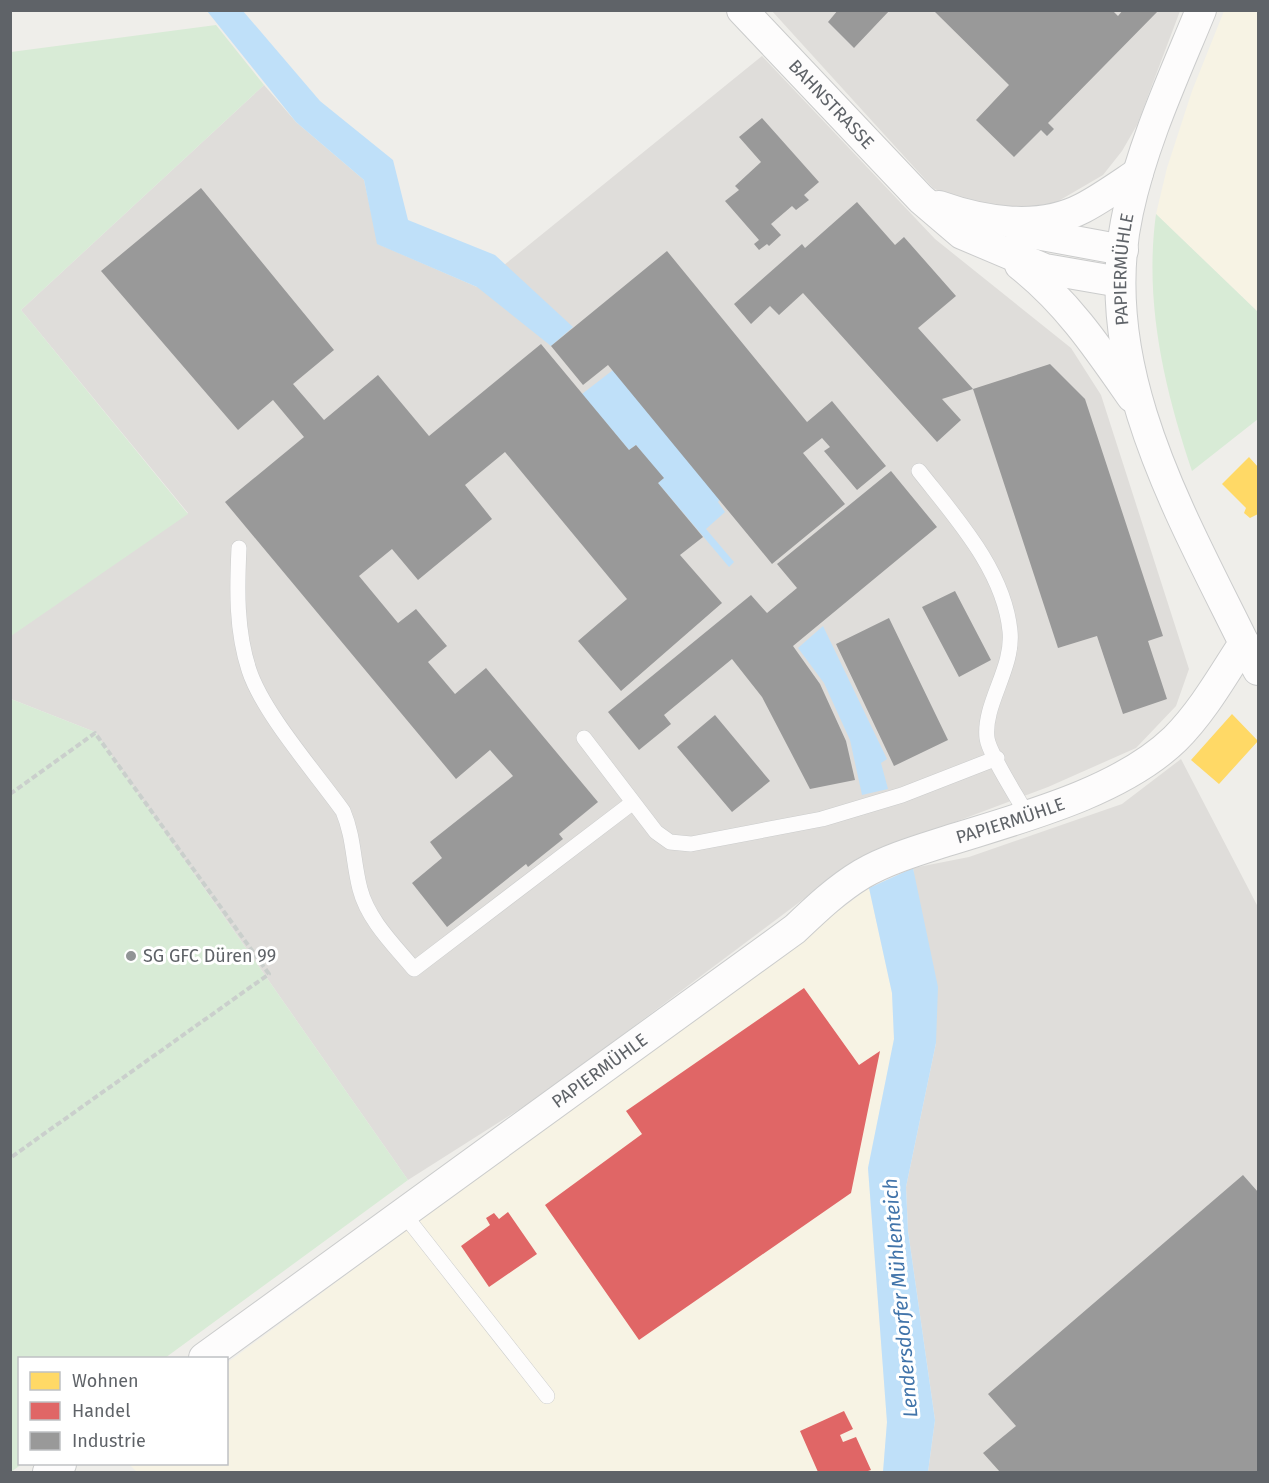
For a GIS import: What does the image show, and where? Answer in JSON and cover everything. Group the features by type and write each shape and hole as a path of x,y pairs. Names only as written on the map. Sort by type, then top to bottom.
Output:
{"street":[{"name":"BAHNSTRASSE","path":"742,10 921,199 962,234 1045,268 1120,282"},
{"name":"PAPIERMÜHLE","path":"207,1357 795,928 825,900 863,874 909,853 1027,815 1107,783 1174,740 1198,712 1244,643 1186,525 1158,460 1140,409 1129,360 1120,282 1127,213 1138,173 1201,10"},
{"name":"BAHNSTRASSE","path":"976,218 1018,222 1056,219 1082,208 1138,173"},
{"name":"BAHNSTRASSE","path":"921,199 1030,234 1123,250"},
{"name":"BAHNSTRASSE","path":"1007,254 1045,284 1076,317 1140,409"},
{"path":"1244,643 1258,670"}],"lane":[{"path":"918,471 963,527 998,585 1010,632 1004,677 987,721 987,740 1027,815"},
{"path":"238,548 237,597 240,633 250,672 265,702 343,811 351,831 360,889 369,914 414,969 632,802"},
{"path":"584,738 656,832 670,842 691,844 822,819 902,795 997,758"},
{"path":"403,1213 547,1396"}],"path":[{"path":"10,795 95,733 269,974 10,1158"}],"shaded area":[{"path":"772,11 1180,11 1137,125 1122,151 1103,175 1055,203 1010,212 950,197 933,188"},
{"path":"1224,11 1258,11 1258,312 1156,214 1167,168 1192,91"},
{"path":"762,56 935,239 1071,348 1101,395 1189,669 1176,706 1136,748 1048,787 857,859 545,1093 408,1180 95,732 11,699 10,636 188,513 21,310 264,85 296,122 364,180 378,244 477,287"},
{"path":"1181,759 1258,907 1258,1472 928,1472 935,1420 908,1231 906,1187 936,1043 913,868 969,857 1122,804"},
{"path":"869,888 892,993 894,1039 868,1168 887,1422 883,1472 137,1472 130,1465 228,1465 228,1362"}],"green space":[{"path":"216,25 264,85 21,310 188,514 11,636 11,52"},
{"path":"1156,214 1258,312 1258,419 1192,471 1173,408 1159,344 1153,279"},
{"name":"SG GFC Düren 99","path":"11,699 95,732 408,1180 166,1357 18,1357 18,1465 21,1465 11,1472"}],"water":[{"path":"207,11 243,11 320,101 393,160 408,220 495,255 573,327 551,346 477,287 377,244 364,180 296,122"},
{"path":"613,370 720,499 718,502 725,512 706,529 734,562 729,567 658,483 663,478 636,445 629,450 582,394"},
{"path":"823,626 887,759 881,763 888,789 862,795 850,740 824,683 798,648"},
{"name":"Lendersdorfer Mühlenteich","path":"913,868 938,987 936,1043 906,1187 908,1231 935,1420 928,1472 883,1472 887,1422 868,1168 894,1039 892,993 869,888"}],"building: Wohnen":[{"path":"1249,457 1258,467 1258,514 1250,518 1244,513 1246,508 1222,484"},
{"path":"1232,714 1258,741 1219,784 1191,760"}],"building: Handel":[{"path":"804,988 859,1065 880,1051 851,1193 639,1340 545,1205 642,1134 626,1111"},
{"path":"508,1212 537,1254 489,1287 461,1246 490,1225 486,1218 494,1213 499,1219"},
{"path":"844,1411 853,1429 840,1435 843,1442 856,1437 871,1470 818,1472 800,1431"}],"building: Industrie":[{"path":"838,10 890,10 854,48 828,22"},
{"path":"933,10 1112,10 1118,16 1123,10 1159,10 1048,123 1054,129 1047,136 1041,130 1014,157 976,120 1009,85"},
{"path":"762,118 819,182 804,195 809,200 796,210 792,206 771,224 781,235 769,246 767,244 759,250 754,244 759,240 725,201 739,190 735,186 761,162 739,137"},
{"path":"201,188 334,350 293,384 324,420 378,375 429,436 541,344 629,450 636,445 664,478 658,483 703,537 680,555 722,603 621,691 578,641 627,599 505,452 465,485 492,519 418,580 392,549 359,576 398,623 416,609 447,646 428,662 455,694 486,668 598,802 559,834 563,839 528,867 526,864 447,927 412,883 442,858 430,842 513,776 490,750 456,779 225,502 304,437 273,400 238,430 101,271"},
{"path":"857,202 895,245 904,237 956,296 918,328 973,389 942,399 961,420 937,442 803,293 779,315 770,306 751,324 734,304 802,244 805,248"},
{"path":"667,251 807,422 832,401 886,466 857,490 824,451 830,447 822,438 803,453 845,504 772,564 608,365 583,385 551,346"},
{"path":"1050,364 1085,399 1163,636 1148,641 1167,699 1123,714 1097,636 1058,648 973,389"},
{"path":"891,471 937,527 793,646 820,684 846,741 855,780 810,789 762,697 732,659 664,715 671,724 639,750 608,712 751,595 767,613 797,588 777,564"},
{"path":"955,591 991,660 959,677 922,607"},
{"path":"889,618 948,740 894,766 836,644"},
{"path":"715,715 770,781 732,812 677,747"},
{"path":"1243,1175 1258,1192 1258,1472 1000,1472 983,1453 1016,1426 988,1394"}],"place":[{"name":"SG GFC Düren 99","path":"131,956"}]}
